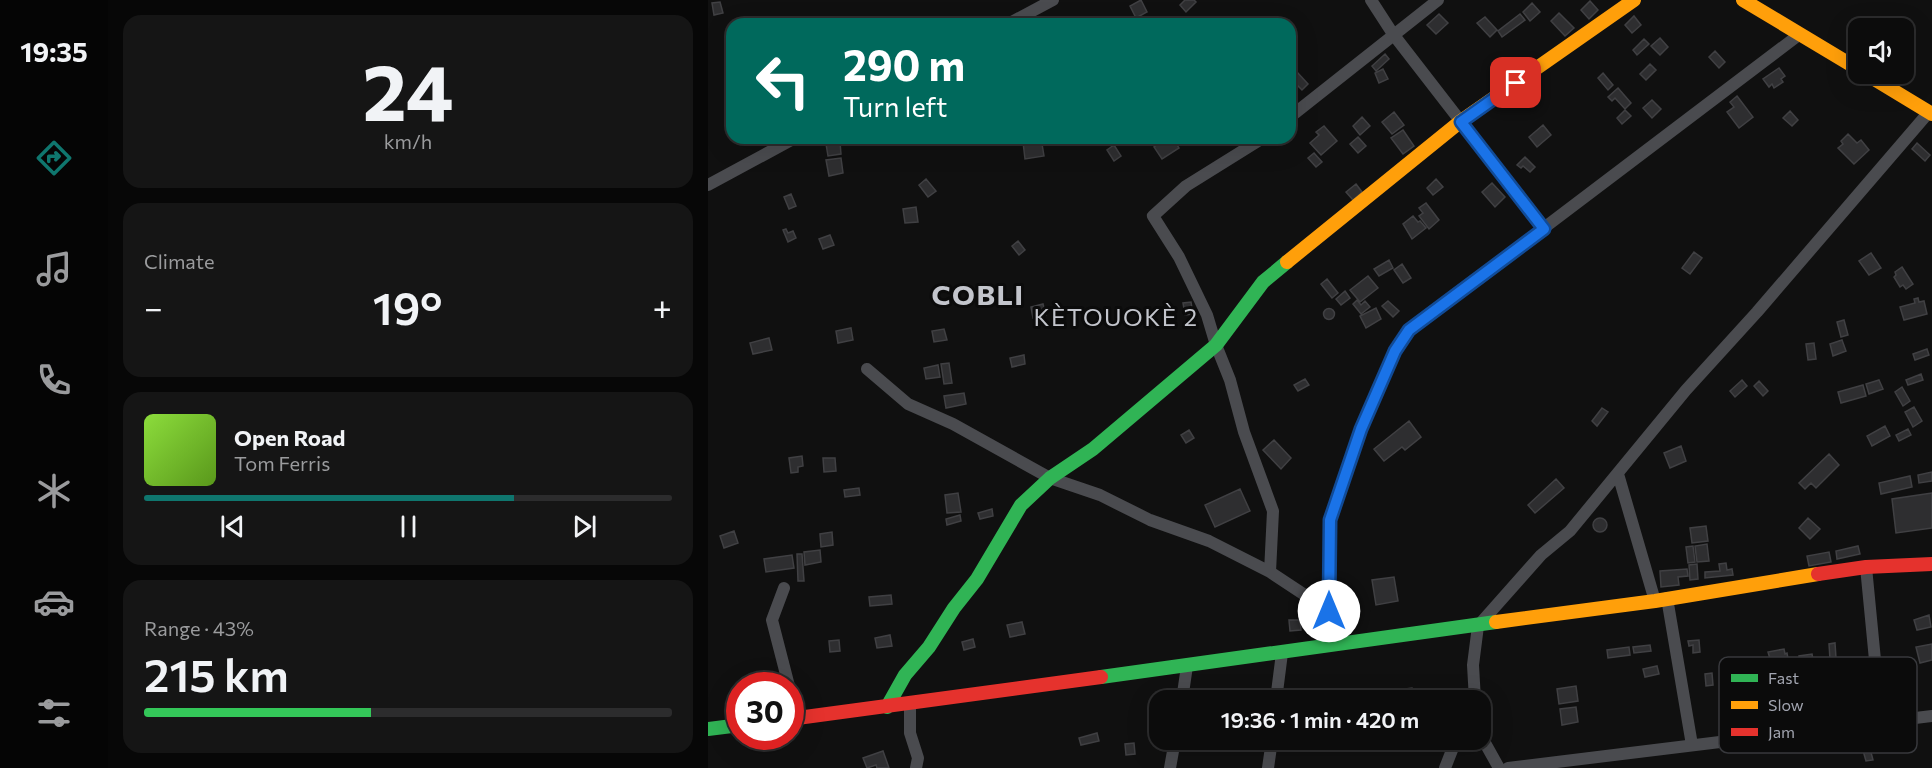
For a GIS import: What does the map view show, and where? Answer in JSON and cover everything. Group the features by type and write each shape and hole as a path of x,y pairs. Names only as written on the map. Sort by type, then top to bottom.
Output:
{"main road":[{"path":"887,707 905,675 977,579 1022,505 1050,478 1093,449 1216,345 1263,282 1333,224 1461,122 1634,0"},
{"path":"1743,0 1848,63"},
{"path":"1883,84 1931,113"},
{"path":"804,717 1478,626 1866,567 1932,564"},
{"path":"708,729 726,727"}],"street":[{"path":"1019,18 1053,0"},
{"path":"1371,0 1394,34 1544,229"},
{"path":"1296,112 1438,0"},
{"path":"1342,643 1329,611 1330,520 1361,429 1395,351 1409,330 1800,34"},
{"path":"1474,690 1473,665 1478,626 1541,555 1570,531 1686,390 1931,113"},
{"path":"708,185 784,144"},
{"path":"1253,144 1186,186 1153,216 1179,256 1207,315 1230,380 1244,432 1273,511 1270,572"},
{"path":"867,369 908,404 953,424 1050,478 1100,495 1150,520 1209,541 1270,572 1329,611"},
{"path":"1618,474 1661,599 1692,746"},
{"path":"1866,567 1875,657"},
{"path":"784,588 772,620 786,672"},
{"path":"1277,690 1282,653"},
{"path":"1183,690 1187,666"},
{"path":"910,704 910,733 918,758 916,768"},
{"path":"1917,718 1932,716"},
{"path":"1508,768 1719,743"},
{"path":"1170,768 1173,750"},
{"path":"1268,768 1271,750"},
{"path":"1444,768 1452,750"},
{"path":"1489,750 1499,768"}],"building":[{"path":"1141,0 1147,12 1136,18 1130,6"},
{"path":"1185,0 1196,2 1186,12 1180,5"},
{"path":"1590,1 1598,10 1589,19 1581,10"},
{"path":"720,2 723,13 714,15 712,3"},
{"path":"1532,3 1540,12 1530,21 1523,12"},
{"path":"1559,13 1574,28 1565,36 1551,21"},
{"path":"1439,14 1448,23 1436,34 1427,25"},
{"path":"1520,14 1525,20 1502,37 1498,31"},
{"path":"1634,16 1641,25 1632,33 1625,25"},
{"path":"1485,17 1497,30 1490,37 1477,23"},
{"path":"1660,38 1668,47 1660,55 1651,46"},
{"path":"1644,39 1649,44 1637,55 1633,50"},
{"path":"1715,51 1725,62 1719,68 1709,57"},
{"path":"1385,54 1389,59 1376,71 1372,66"},
{"path":"1650,64 1656,70 1646,80 1640,74"},
{"path":"1779,68 1785,76 1781,79 1783,82 1774,88 1772,84 1769,87 1763,79"},
{"path":"1383,69 1388,79 1379,83 1375,73"},
{"path":"1296,73 1308,84 1302,90 1296,84"},
{"path":"1603,73 1613,85 1608,90 1598,78"},
{"path":"1618,88 1631,103 1625,109 1615,98 1612,101 1608,97"},
{"path":"1737,96 1753,117 1739,128 1727,112 1734,107 1730,102"},
{"path":"1652,100 1661,109 1652,118 1643,108"},
{"path":"1625,110 1631,116 1622,124 1617,118"},
{"path":"1790,111 1798,120 1792,126 1783,118"},
{"path":"1394,112 1404,125 1392,134 1382,122"},
{"path":"1362,117 1370,126 1360,135 1353,126"},
{"path":"1543,125 1551,135 1537,147 1529,137"},
{"path":"1324,126 1337,141 1321,155 1310,143 1319,135 1316,132"},
{"path":"1403,130 1414,146 1403,154 1391,138"},
{"path":"1848,134 1857,143 1861,140 1869,150 1854,164 1838,148"},
{"path":"1358,137 1366,146 1358,153 1350,144"},
{"path":"1917,143 1930,155 1925,161 1912,149"},
{"path":"826,144 840,144 841,154 828,156"},
{"path":"1023,144 1042,144 1044,156 1025,159"},
{"path":"1158,144 1177,144 1179,148 1162,159 1154,147"},
{"path":"1114,145 1121,156 1114,161 1107,150"},
{"path":"1314,153 1322,162 1316,167 1308,158"},
{"path":"1525,157 1535,167 1530,172 1523,166 1521,168 1517,165"},
{"path":"841,158 843,173 829,176 826,160"},
{"path":"926,179 936,191 928,197 919,185"},
{"path":"1436,179 1443,187 1433,195 1427,188"},
{"path":"1492,183 1505,197 1495,207 1482,192"},
{"path":"1356,184 1362,192 1353,200 1346,192"},
{"path":"791,194 796,206 789,209 784,197"},
{"path":"1426,203 1439,220 1429,229 1419,216 1423,213 1419,208"},
{"path":"916,207 918,222 905,223 903,209"},
{"path":"1413,216 1426,228 1412,239 1403,224"},
{"path":"786,229 788,233 793,231 796,238 788,242 783,230"},
{"path":"830,235 834,245 823,249 819,239"},
{"path":"1018,241 1025,250 1019,255 1012,246"},
{"path":"1694,252 1702,258 1690,274 1682,268"},
{"path":"1871,253 1881,268 1869,275 1859,261"},
{"path":"1389,260 1393,268 1379,276 1374,269"},
{"path":"1402,264 1411,278 1403,283 1394,270"},
{"path":"1902,267 1913,284 1906,289 1903,285 1900,287 1894,277 1895,272"},
{"path":"1368,276 1378,288 1360,302 1350,290"},
{"path":"1327,279 1338,293 1332,298 1321,284"},
{"path":"1345,291 1350,298 1341,305 1336,299"},
{"path":"1918,298 1919,302 1924,301 1927,314 1904,320 1900,307 1915,303 1914,299"},
{"path":"1357,300 1361,305 1365,301 1370,307 1361,314 1353,304"},
{"path":"1388,301 1399,311 1393,317 1382,306"},
{"path":"1191,302 1193,314 1185,315 1183,303"},
{"path":"1043,304 1046,315 1033,318 1031,307"},
{"path":"1376,308 1381,319 1366,328 1360,316"},
{"path":"1329,309 1333,310 1333,318 1329,319 1325,318 1324,314 1325,310"},
{"path":"1844,320 1848,335 1841,337 1837,322"},
{"path":"851,328 853,340 838,343 836,331"},
{"path":"944,329 947,340 934,342 932,331"},
{"path":"769,338 772,350 753,354 750,343"},
{"path":"1842,340 1846,351 1833,356 1830,344"},
{"path":"1814,343 1816,359 1808,360 1806,344"},
{"path":"1927,349 1929,355 1915,360 1913,354"},
{"path":"1024,355 1025,364 1012,367 1010,358"},
{"path":"949,363 952,383 944,384 941,364"},
{"path":"938,365 940,377 926,379 924,368"},
{"path":"1921,374 1923,380 1908,385 1906,380"},
{"path":"1305,379 1309,385 1298,391 1294,385"},
{"path":"1742,380 1747,386 1735,397 1730,391"},
{"path":"1879,380 1883,389 1869,394 1866,384"},
{"path":"1759,381 1768,391 1763,396 1754,386"},
{"path":"1863,385 1866,396 1841,403 1838,392"},
{"path":"1902,387 1910,401 1903,406 1895,392"},
{"path":"964,393 966,404 946,408 944,396"},
{"path":"1914,407 1922,421 1913,427 1905,412"},
{"path":"1602,408 1608,412 1597,426 1592,421"},
{"path":"1409,421 1421,437 1405,450 1402,447 1384,461 1374,449"},
{"path":"1885,426 1890,436 1872,446 1867,436"},
{"path":"1908,429 1911,435 1899,441 1896,435"},
{"path":"1189,430 1194,438 1186,443 1181,435"},
{"path":"1274,440 1291,458 1281,469 1263,450"},
{"path":"1681,446 1686,461 1670,468 1664,453"},
{"path":"1829,454 1839,465 1816,488 1811,483 1805,489 1799,483"},
{"path":"802,456 803,466 798,467 798,472 791,473 789,458"},
{"path":"823,458 835,458 836,471 824,472"},
{"path":"1932,472 1932,481 1919,483 1918,475"},
{"path":"1910,476 1912,487 1881,494 1879,483"},
{"path":"1556,479 1564,488 1535,513 1528,505"},
{"path":"859,488 860,495 845,497 844,490"},
{"path":"1240,489 1250,511 1215,527 1205,505"},
{"path":"958,493 961,512 947,513 945,495"},
{"path":"1932,493 1932,528 1896,533 1892,499"},
{"path":"992,509 993,516 980,519 978,513"},
{"path":"960,515 961,521 947,525 946,519"},
{"path":"1600,518 1605,520 1607,525 1605,530 1600,532 1595,530 1593,525 1595,520"},
{"path":"1808,518 1820,529 1810,539 1799,528"},
{"path":"1706,526 1708,541 1692,543 1690,528"},
{"path":"734,531 738,543 724,548 720,536"},
{"path":"832,532 833,545 821,547 820,534"},
{"path":"1707,544 1709,561 1697,562 1695,546"},
{"path":"1693,546 1695,562 1688,563 1686,547"},
{"path":"1858,546 1860,554 1837,559 1836,551"},
{"path":"820,550 821,562 805,565 804,552"},
{"path":"1829,552 1831,562 1809,566 1807,556"},
{"path":"797,554 802,554 804,581 798,581"},
{"path":"792,555 794,568 766,572 764,559"},
{"path":"1726,563 1727,570 1732,569 1733,575 1705,578 1705,572 1720,571 1719,564"},
{"path":"1697,564 1698,579 1690,580 1689,565"},
{"path":"1687,569 1688,576 1678,577 1679,585 1661,587 1660,571"},
{"path":"1394,577 1398,601 1376,605 1372,580"},
{"path":"891,595 892,604 870,606 869,597"},
{"path":"1929,615 1931,627 1917,630 1914,620"},
{"path":"1289,620 1300,620 1301,630 1290,631"},
{"path":"1022,622 1025,634 1010,637 1007,625"},
{"path":"890,635 892,646 877,648 875,638"},
{"path":"973,639 975,647 964,650 962,642"},
{"path":"839,640 840,651 830,652 829,641"},
{"path":"1699,640 1700,652 1693,653 1693,645 1689,646 1688,641"},
{"path":"1835,643 1836,657 1830,657 1829,644"},
{"path":"1932,644 1932,660 1920,663 1916,647"},
{"path":"1650,645 1651,651 1634,653 1633,647"},
{"path":"1629,647 1630,655 1608,658 1607,650"},
{"path":"1784,649 1788,657 1770,657 1768,652"},
{"path":"1812,654 1813,657 1799,657"},
{"path":"1657,666 1659,674 1645,677 1643,669"},
{"path":"1712,673 1713,685 1706,686 1705,674"},
{"path":"1576,686 1578,701 1559,704 1557,689"},
{"path":"1576,707 1578,722 1562,725 1560,709"},
{"path":"1097,733 1099,741 1081,745 1079,738"},
{"path":"1134,743 1135,754 1126,755 1125,744"},
{"path":"883,751 889,768 877,768 876,765 867,768 863,758"},
{"path":"1864,753 1871,753 1873,760 1866,761"}],"traffic: fast":[{"path":"887,707 905,675 929,647 954,608 977,579 1021,505 1050,478 1093,449 1216,345 1263,282 1287,262"},
{"path":"1101,677 1496,622"},
{"path":"708,729 726,727"}],"traffic: slow":[{"path":"1287,262 1461,121 1634,0"},
{"path":"1743,0 1848,63"},
{"path":"1882,84 1932,114"},
{"path":"1496,622 1655,601 1818,574"}],"traffic: jam":[{"path":"1818,574 1866,567 1932,564"},
{"path":"804,717 1101,677"}],"district":[{"name":"COBLI","path":"978,295"},
{"name":"KÈTOUOKÈ 2","path":"1116,318"}],"route":[{"path":"1329,611 1330,520 1361,429 1395,351 1409,330 1544,229 1461,122 1516,83"}]}
